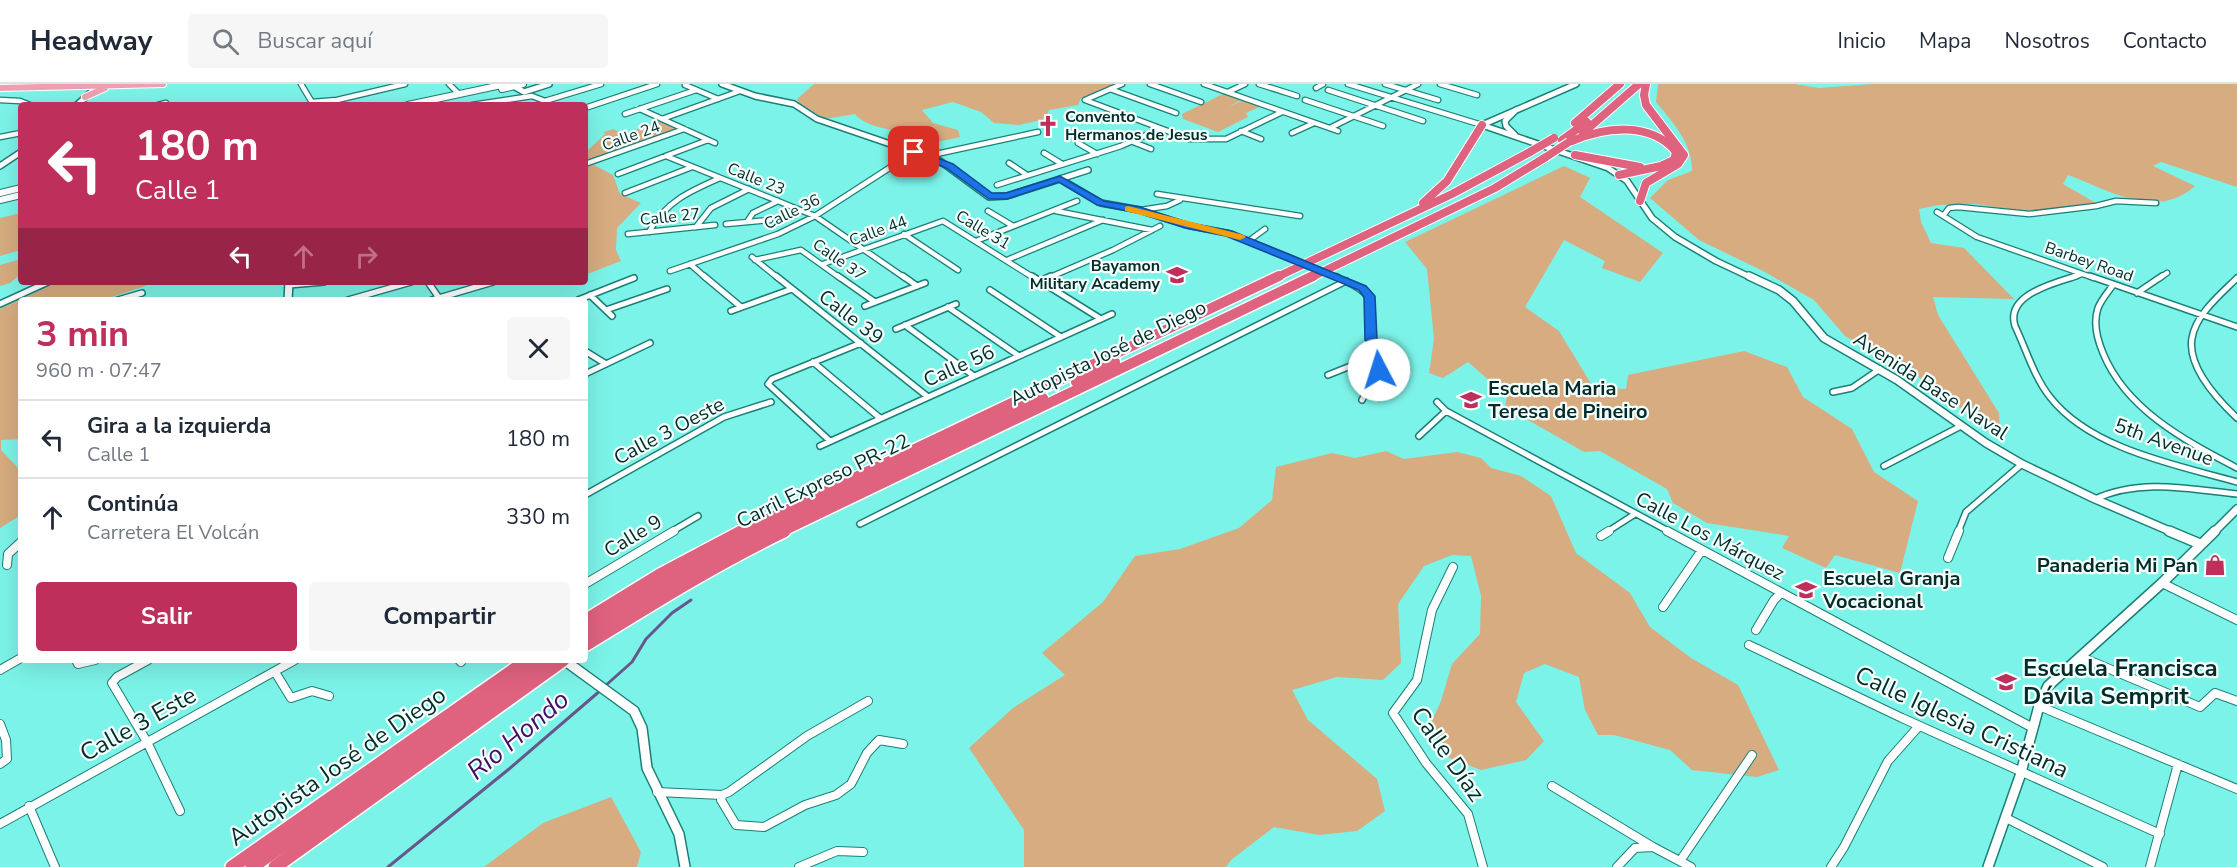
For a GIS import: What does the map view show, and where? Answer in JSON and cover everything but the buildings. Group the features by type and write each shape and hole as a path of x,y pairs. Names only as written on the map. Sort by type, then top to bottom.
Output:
{"highway":[{"name":"Autopista José de Diego","path":"588,639 744,550 1495,188 1538,155 1564,140 1620,84"},
{"path":"1564,140 1601,111 1630,84"},
{"name":"Autopista José de Diego","path":"588,619 660,575 753,525 1538,155 1610,111 1640,84"},
{"path":"1640,201 1644,185 1664,170 1680,162 1684,155 1679,145 1654,118 1647,106 1644,91 1646,84"},
{"path":"1365,236 1380,225 1422,204 1437,192 1452,174 1482,125"},
{"path":"1564,140 1606,130 1627,131 1653,136 1671,146 1676,155 1669,163 1621,177"},
{"name":"Carril Expreso PR-22","path":"588,639 654,591 751,537 1462,197 1538,155"},
{"path":"1575,155 1630,166 1655,168"},
{"path":"1621,177 1664,170"},
{"name":"Autopista José de Diego","path":"275,867 509,686 526,663"},
{"path":"252,867 543,663"},
{"name":"Autopista José de Diego","path":"232,867 509,686 558,663"}],"main road":[{"path":"0,87 49,84"},
{"path":"0,87 163,84"},
{"path":"422,102 523,84"},
{"path":"85,97 122,85"},
{"path":"440,102 509,85"},
{"path":"75,86 87,89 85,97"},
{"path":"0,193 18,189"},
{"path":"0,199 18,195"}],"street":[{"path":"301,84 312,102"},
{"path":"317,102 328,99 337,100 405,84"},
{"path":"449,84 459,94"},
{"path":"509,85 523,93 549,84"},
{"path":"548,102 601,84"},
{"path":"588,107 657,84"},
{"path":"722,84 794,104 817,119 927,156 949,166 989,196 1007,196 1088,170"},
{"path":"1122,84 1085,100 1185,139 1226,139 1282,112"},
{"path":"1150,84 1201,102"},
{"path":"1204,84 1338,131"},
{"path":"1227,92 1245,84"},
{"path":"1259,84 1296,96"},
{"path":"1348,84 1482,125 1576,84"},
{"path":"1385,84 1438,100"},
{"path":"1330,128 1418,84"},
{"path":"1440,84 1477,95"},
{"path":"80,102 99,85"},
{"path":"685,85 718,99"},
{"path":"1110,89 1176,113"},
{"path":"625,114 696,90"},
{"path":"1328,90 1423,121"},
{"path":"662,119 741,91"},
{"path":"492,102 532,96 543,102"},
{"path":"1392,97 1439,112"},
{"path":"0,100 21,102"},
{"path":"1305,100 1379,126"},
{"path":"1518,138 1506,126 1505,121 1522,106"},
{"path":"640,109 715,143"},
{"path":"1292,133 1314,123"},
{"name":"Avenida Base Naval","path":"1482,125 1597,163 1621,177 1652,218 1675,237 1716,261 1779,290 1793,301 1824,338 1880,369 1961,426 2022,464 2095,499 2200,544"},
{"name":"Calle 24","path":"588,163 684,129"},
{"path":"997,185 1132,141 1160,129"},
{"path":"1241,131 1261,139"},
{"path":"927,156 1038,132"},
{"path":"0,137 18,134"},
{"path":"1113,134 1151,149"},
{"path":"618,174 708,140"},
{"path":"1078,143 1097,153"},
{"name":"Calle 36","path":"670,271 778,234 815,216 914,152"},
{"path":"1044,153 1062,164"},
{"path":"0,166 18,154"},
{"name":"Calle 23","path":"666,156 815,216 917,286"},
{"path":"1009,164 1027,175"},
{"path":"625,193 636,191 693,167"},
{"path":"649,232 656,215 667,204 720,178"},
{"path":"1060,179 1101,203 1140,210 1189,226 1228,233 1250,240 1362,288 1369,296 1371,340 1387,354"},
{"path":"696,227 699,218 706,212 749,189"},
{"path":"1157,194 1300,216"},
{"path":"1140,210 1167,206 1180,199"},
{"path":"747,222 753,213 778,201"},
{"path":"976,241 1077,201"},
{"name":"Barbey Road","path":"2156,203 2116,201 2096,206 2029,214 1958,207 1949,208 1940,214 1977,237 2237,327"},
{"path":"1054,211 1153,230"},
{"path":"999,212 990,212 1013,226"},
{"path":"726,224 770,219"},
{"path":"1007,260 1103,220"},
{"name":"Calle 44","path":"823,264 943,221"},
{"name":"Calle 31","path":"943,221 1101,319"},
{"name":"Calle 27","path":"628,234 715,225"},
{"path":"1040,281 1113,250 1160,226"},
{"path":"1250,240 1265,229"},
{"path":"904,234 958,270"},
{"name":"Calle 37","path":"753,259 801,250 875,302"},
{"name":"Calle 39","path":"753,259 928,397"},
{"path":"690,264 741,307"},
{"path":"2137,293 2167,273"},
{"name":"5th Avenue","path":"2082,274 2028,295 2017,305 2013,319 2034,367 2053,401 2097,434 2139,452 2237,482"},
{"path":"585,297 634,278"},
{"path":"2237,278 2203,316 2192,339 2196,363 2206,383 2237,418"},
{"path":"860,524 1346,281"},
{"path":"865,306 925,283"},
{"path":"0,304 41,285"},
{"path":"358,297 400,285"},
{"path":"442,297 482,285"},
{"path":"2113,285 2098,308 2095,330 2103,358 2113,376 2138,405 2194,445 2237,468"},
{"path":"2227,288 2237,291"},
{"path":"606,310 667,289"},
{"path":"731,311 792,289"},
{"path":"990,290 1061,337"},
{"path":"128,297 142,293"},
{"path":"590,295 612,316"},
{"path":"896,329 956,304"},
{"path":"948,307 1019,356"},
{"name":"Calle 56","path":"820,446 1112,314"},
{"path":"905,325 975,376"},
{"path":"588,373 650,343"},
{"path":"830,441 768,384 772,380 861,343"},
{"path":"588,353 606,364"},
{"path":"1328,375 1381,354 1387,354"},
{"path":"1362,400 1387,354"},
{"path":"813,362 880,418"},
{"path":"1833,392 1840,393 1850,389 1880,369"},
{"name":"Calle 3 Oeste","path":"588,493 724,417 771,402"},
{"name":"Calle Los Márquez","path":"1437,402 1446,411 2033,728"},
{"path":"1419,436 1446,411"},
{"path":"1884,466 1961,426"},
{"path":"1948,558 1966,512 2022,464"},
{"path":"2095,499 2120,488 2180,488 2237,494"},
{"path":"1988,867 2022,771 2039,706 2048,686 2162,583 2237,509"},
{"path":"1601,536 1635,514"},
{"name":"Calle 9","path":"588,582 698,516"},
{"path":"7,565 8,554 18,545"},
{"path":"1663,607 1702,550"},
{"name":"Calle Díaz","path":"1453,567 1432,610 1417,680 1393,713 1426,763 1468,814 1483,867"},
{"path":"2162,583 2237,620"},
{"path":"1756,630 1774,600 1781,593"},
{"name":"Calle Iglesia Cristiana","path":"1749,645 1919,726 2160,834"},
{"path":"2081,657 2200,707 2216,693 2237,701"},
{"path":"0,670 18,660"},
{"path":"143,663 117,677 112,683 147,742 180,811"},
{"name":"Calle 3 Este","path":"0,824 290,663"},
{"path":"568,663 634,711 642,728 646,768 679,834 685,867"},
{"path":"275,672 291,698 312,691 329,696"},
{"path":"657,792 722,795 807,736 868,702"},
{"path":"2039,706 2237,789"},
{"path":"0,724 6,740 7,759 0,764"},
{"path":"1831,867 1844,847 1888,761 1919,726"},
{"path":"722,795 721,800 736,825 764,827 805,805 836,795 851,784 867,753 879,740 903,744"},
{"path":"1680,861 1752,755"},
{"path":"2150,867 2178,764"},
{"path":"1552,786 1653,847 1691,867"},
{"path":"29,806 55,867"},
{"path":"2006,818 2103,867"},
{"path":"1617,867 1635,848 1653,847"},
{"path":"799,867 837,851 863,852"}],"shaded area":[{"path":"814,84 1116,84 1081,98 1078,105 1049,110 1045,119 1019,125 994,123 981,112 953,102 922,110 933,123 958,130 960,137 919,146 911,143 924,134 877,126 860,119 855,114 825,119 799,103 797,99"},
{"path":"1658,84 1795,84 1819,88 1873,84 2237,84 2237,187 2161,162 2153,166 2195,186 2180,196 2164,201 2148,202 2116,194 2068,175 2063,184 2101,206 2033,213 1976,204 1938,205 1919,209 1921,222 1931,243 1964,248 2014,299 1933,297 1938,315 1999,413 2000,437 1916,375 1845,336 1814,300 1763,271 1699,240 1650,198 1668,180 1692,171 1685,142 1675,125 1656,102"},
{"path":"1225,93 1243,99 1228,107 1244,100 1262,106 1246,113 1248,117 1218,132 1183,119 1182,114"},
{"path":"660,121 678,129 588,162 588,150 605,134 604,132 613,129 624,134"},
{"path":"594,165 613,175 620,194 641,203 617,228 616,250 621,261 588,274 588,166"},
{"path":"1564,166 1590,178 1580,197 1663,253 1640,282 1602,268 1605,261 1564,240 1525,307 1559,331 1593,387 1626,389 1628,375 1744,351 1787,367 1803,397 1852,429 1874,472 1918,501 1900,573 1835,555 1826,568 1782,548 1789,536 1707,523 1673,503 1667,489 1600,451 1584,452 1505,407 1507,396 1468,362 1443,378 1429,373 1434,339 1427,269 1405,242"},
{"path":"18,214 18,251 0,256 0,218"},
{"path":"18,260 18,276 10,283 0,286 0,265"},
{"path":"52,285 148,285 112,297 26,297"},
{"path":"18,301 18,439 1,440 1,450 18,468 18,517 0,528 0,309"},
{"path":"1386,451 1404,459 1457,452 1481,458 1491,468 1521,476 1551,496 1576,553 1630,593 1650,627 1691,658 1738,685 1779,770 1757,777 1692,770 1670,750 1614,735 1598,735 1585,710 1579,677 1545,664 1524,673 1516,702 1544,741 1526,760 1481,770 1445,756 1432,721 1441,701 1452,664 1480,634 1481,596 1471,556 1452,555 1424,566 1398,604 1401,663 1383,680 1337,677 1292,690 1308,720 1377,779 1385,811 1357,831 1319,835 1274,827 1231,860 1226,867 1024,867 1024,830 969,748 1013,708 1065,675 1042,653 1103,602 1135,556 1180,549 1239,528 1272,500 1276,467 1332,453 1355,458"},
{"path":"611,797 641,852 637,867 484,867 543,823"}],"waterway":[{"name":"Río Hondo","path":"605,686 632,662 646,639 672,613 691,600"},
{"name":"Río Hondo","path":"388,867 509,769 601,690"}],"slow traffic":[{"path":"1128,209 1140,210 1189,226 1240,237"}],"place":[{"name":"Convento Hermanos de Jesus","path":"1048,126"},
{"name":"Bayamon Military Academy","path":"1177,275"},
{"name":"Escuela Maria Teresa de Pineiro","path":"1471,400"},
{"name":"Panaderia Mi Pan","path":"2215,565"},
{"name":"Escuela Granja Vocacional","path":"1806,590"},
{"name":"Escuela Francisca Dávila Semprit","path":"2006,682"}],"route":[{"path":"914,152 949,166 989,196 1007,196 1060,179 1101,203 1118,208 1140,210 1189,226 1228,233 1250,240 1362,288 1369,296 1371,340 1387,354 1379,370"}]}
